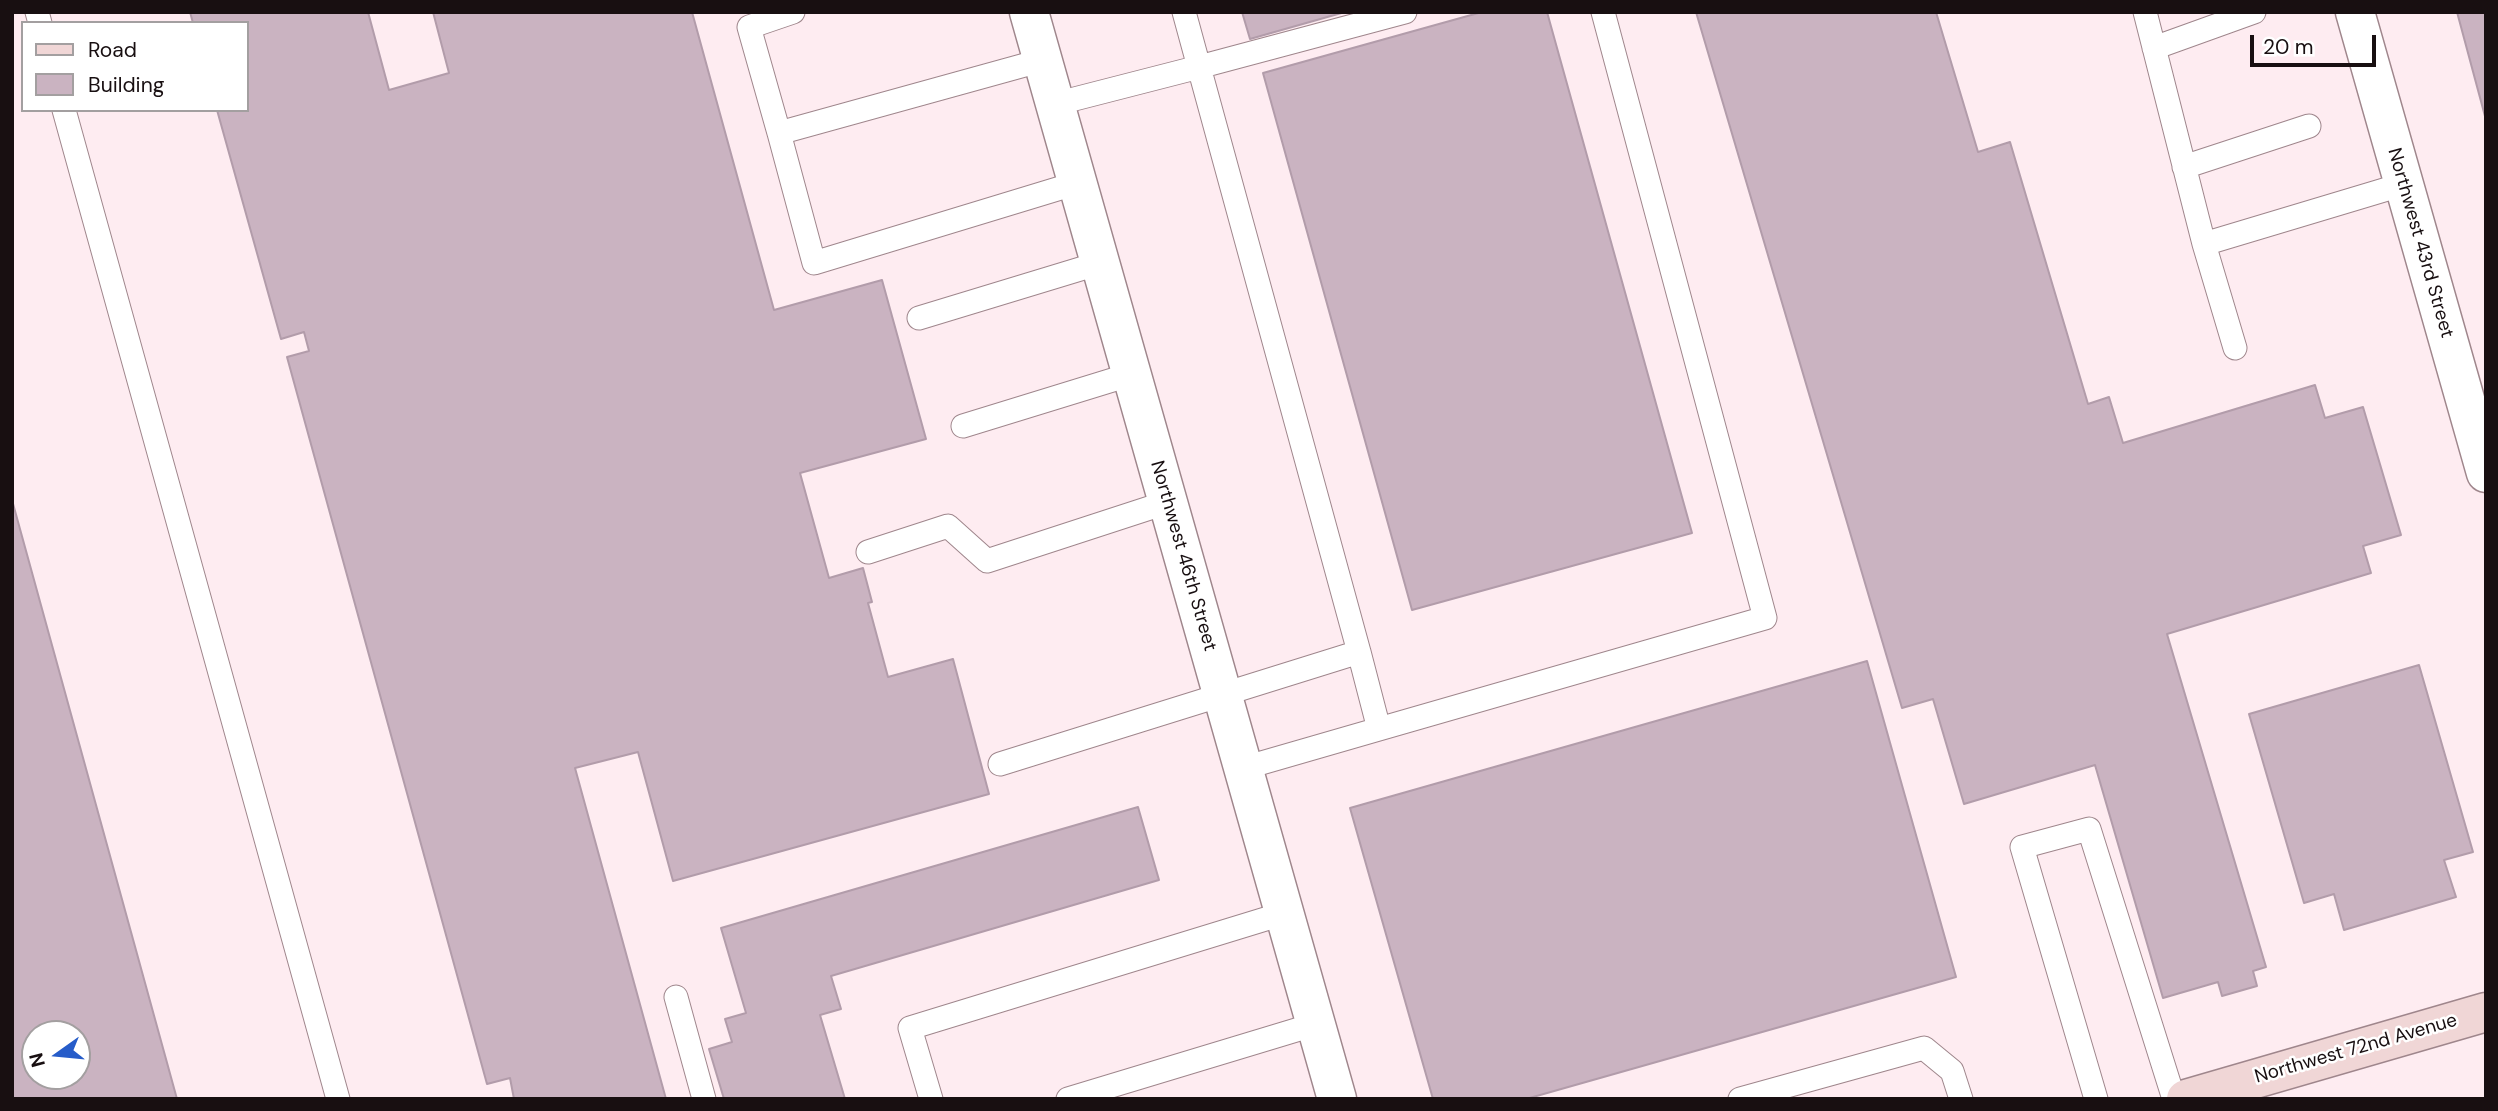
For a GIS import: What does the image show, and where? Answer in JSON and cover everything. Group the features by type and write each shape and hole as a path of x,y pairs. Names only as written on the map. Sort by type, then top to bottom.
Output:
{"main road":[{"name":"Northwest 72nd Avenue","path":"2186,1099 2486,1012"}],"street":[{"name":"Northwest 46th Street","path":"1029,12 1337,1099"},
{"name":"Northwest 43rd Street","path":"2355,12 2486,473"}],"lane":[{"path":"793,12 749,27 814,263 1077,183"},
{"path":"1184,12 1378,729"},
{"path":"1055,104 1405,12"},
{"path":"1244,768 1765,618 1602,12"},
{"path":"2145,12 2204,244 2235,348"},
{"path":"2154,48 2254,12"},
{"path":"779,133 1043,60"},
{"path":"65,112 338,1099"},
{"path":"2185,167 2309,126"},
{"path":"2204,244 2404,184"},
{"path":"919,318 1100,263"},
{"path":"963,426 1132,374"},
{"path":"868,552 948,526 987,561 1168,502"},
{"path":"1000,764 1359,652"},
{"path":"2096,1099 2022,847 2089,830 2174,1099"},
{"path":"931,1099 910,1028 1285,913"},
{"path":"676,997 704,1099"},
{"path":"1068,1099 1316,1024"},
{"path":"1740,1099 1924,1048 1952,1071 1961,1099"}],"building":[{"path":"190,12 368,12 389,90 449,73 433,12 692,12 774,310 882,280 926,439 800,473 829,578 863,568 872,602 868,603 888,677 953,659 989,794 673,881 638,752 575,768 666,1099 514,1099 510,1078 487,1084 287,357 309,351 304,332 281,339 218,112 248,112 248,21 192,21"},
{"path":"1242,12 1345,12 1250,39"},
{"path":"1482,12 1547,12 1692,533 1412,610 1263,73"},
{"path":"1696,12 1936,12 1978,152 2010,142 2088,404 2109,397 2123,443 2315,385 2325,418 2363,407 2401,535 2363,546 2371,573 2167,634 2266,967 2253,971 2257,986 2222,996 2218,982 2163,998 2095,765 1964,804 1933,699 1902,708"},
{"path":"2457,12 2486,12 2486,120"},
{"path":"12,500 177,1099 12,1099"},
{"path":"1867,661 1956,977 1526,1099 1433,1099 1350,808"},
{"path":"2419,665 2473,852 2444,860 2456,897 2344,930 2334,894 2304,903 2249,714"},
{"path":"1138,807 1159,880 831,976 841,1009 820,1015 845,1099 724,1099 709,1049 732,1042 725,1019 746,1013 721,928"}]}
